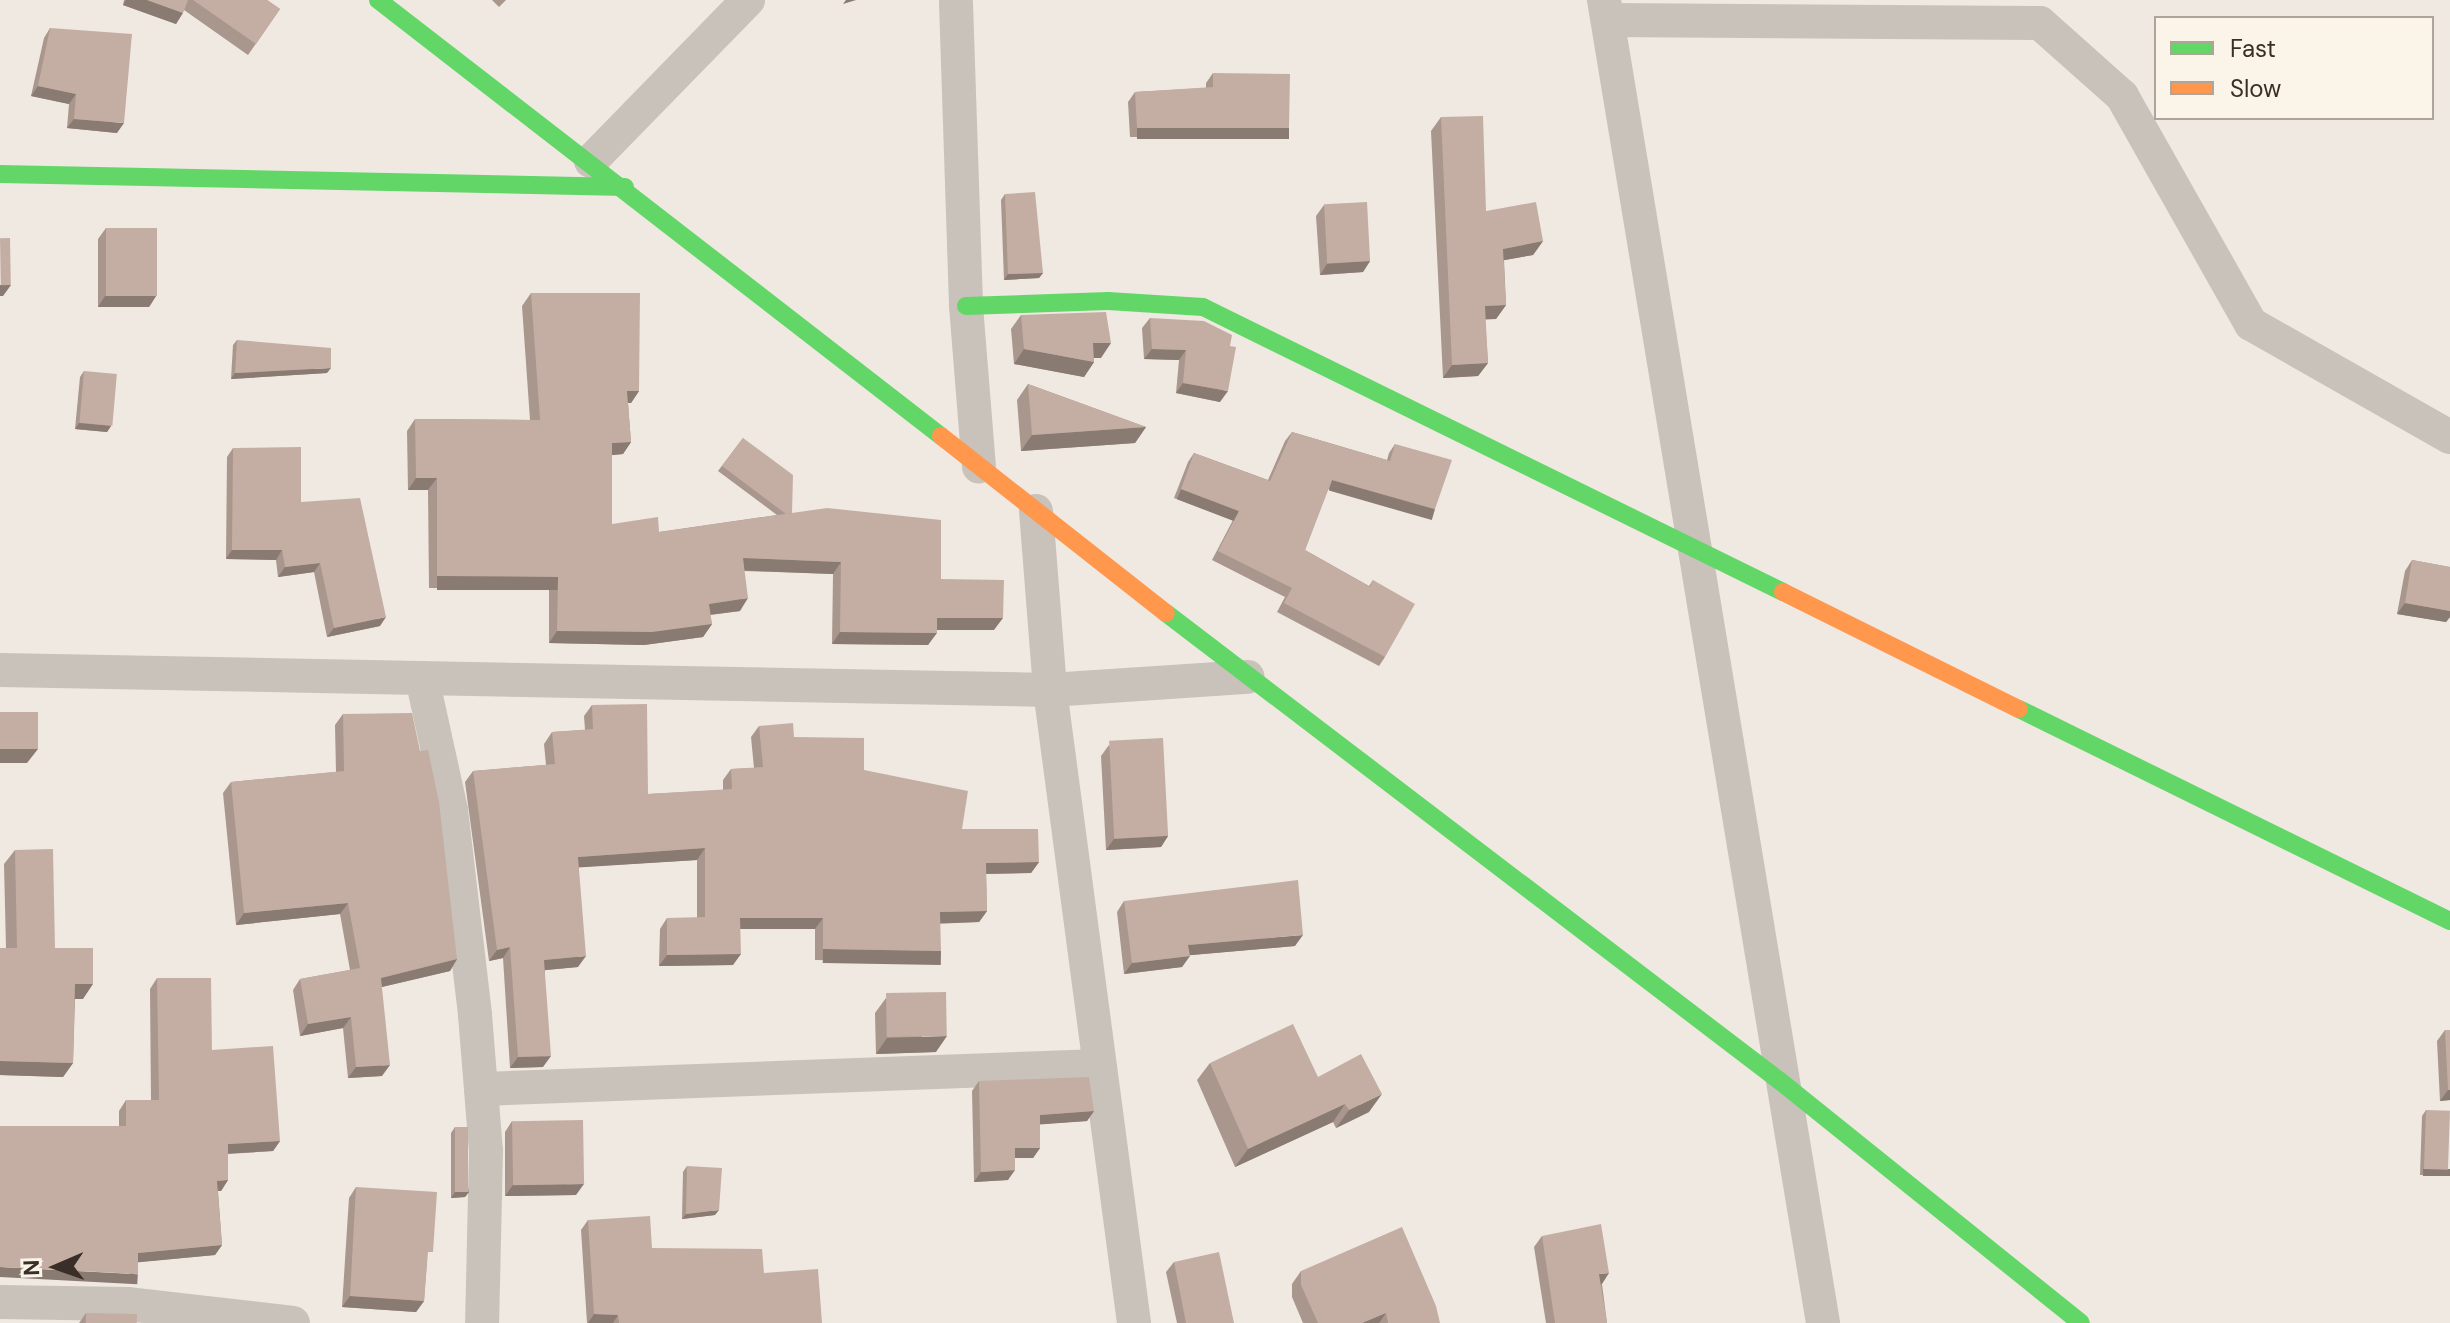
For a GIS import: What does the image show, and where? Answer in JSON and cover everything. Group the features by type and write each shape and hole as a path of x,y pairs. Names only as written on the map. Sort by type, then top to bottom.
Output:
{"street":[{"path":"378,0 625,187 1248,677 1780,1081 2081,1323"},
{"path":"591,161 748,0"},
{"path":"956,3 966,306 979,466"},
{"path":"1823,1323 1780,1081 1606,10 2040,23 2122,96 2251,324 2450,437"},
{"path":"0,174 625,187"},
{"path":"966,306 1108,301 1203,307 2450,921"},
{"path":"1036,511 1050,690 1134,1323"},
{"path":"0,670 1050,690 1248,677"},
{"path":"422,678 451,810 481,1089 486,1151 482,1323"},
{"path":"481,1089 1100,1066"},
{"path":"0,1302 127,1304 292,1323"}],"building":[{"path":"147,0 188,0 183,13"},
{"path":"193,0 267,0 280,9 256,44"},
{"path":"50,28 132,34 124,123 74,119 76,94 38,86"},
{"path":"1213,73 1290,74 1289,128 1137,128 1135,92 1213,87"},
{"path":"1483,116 1486,211 1536,202 1543,241 1503,249 1506,305 1485,306 1488,363 1452,365 1441,117"},
{"path":"1035,192 1043,273 1008,274 1005,194"},
{"path":"1367,202 1370,261 1327,263 1324,204"},
{"path":"106,228 157,228 157,296 106,296"},
{"path":"0,238 10,238 11,285 1,285"},
{"path":"531,293 640,293 639,391 627,391 631,442 612,443 612,524 658,517 659,532 827,508 941,520 941,579 1004,580 1003,618 937,618 937,633 840,632 841,562 743,558 748,598 709,604 712,624 652,632 557,631 558,577 437,576 437,478 416,478 415,419 540,420"},
{"path":"1106,312 1111,343 1093,343 1094,362 1024,349 1021,315"},
{"path":"1150,318 1204,321 1232,335 1230,346 1236,347 1228,391 1183,383 1186,350 1152,349"},
{"path":"237,340 331,348 331,368 235,373"},
{"path":"84,371 117,374 112,426 79,423"},
{"path":"1028,384 1146,427 1032,435"},
{"path":"1292,432 1390,461 1395,444 1452,460 1435,509 1332,480 1305,550 1370,587 1373,580 1415,604 1385,657 1284,603 1292,588 1218,551 1239,511 1181,489 1194,453 1270,481"},
{"path":"743,438 793,475 792,513 786,514 722,466"},
{"path":"301,447 301,502 360,498 386,617 334,628 320,563 285,567 282,550 232,550 233,448"},
{"path":"2412,560 2450,567 2450,611 2405,603"},
{"path":"647,704 648,794 732,789 731,769 763,767 759,726 793,723 794,737 864,738 864,770 968,791 962,829 1038,829 1039,862 986,863 987,911 940,912 941,951 823,949 823,918 740,918 741,954 667,955 667,918 705,917 705,848 578,857 586,956 544,960 551,1056 518,1057 510,947 497,950 473,771 555,764 552,732 593,729 592,705"},
{"path":"0,712 38,712 38,749 0,749"},
{"path":"412,713 420,751 428,750 439,802 457,959 381,978 390,1065 356,1067 351,1017 308,1024 300,979 360,968 348,903 244,913 231,782 344,771 343,714"},
{"path":"1163,738 1168,836 1114,839 1109,741"},
{"path":"53,849 55,948 93,948 93,984 75,984 73,1063 0,1061 0,948 17,948 15,850"},
{"path":"1298,880 1303,935 1188,945 1190,956 1132,963 1124,901"},
{"path":"157,978 211,978 212,1050 273,1046 280,1141 228,1144 228,1180 217,1181 222,1245 138,1253 138,1274 0,1267 0,1126 126,1126 126,1100 159,1100"},
{"path":"946,992 947,1036 887,1037 886,993"},
{"path":"1293,1024 1318,1077 1361,1054 1382,1094 1349,1110 1345,1104 1248,1149 1210,1063"},
{"path":"2445,1030 2450,1030 2450,1090 2448,1090"},
{"path":"1089,1077 1094,1111 1040,1115 1040,1148 1015,1148 1015,1170 981,1172 979,1081"},
{"path":"2426,1110 2450,1111 2448,1170 2424,1169"},
{"path":"583,1120 584,1184 513,1185 512,1121"},
{"path":"455,1127 468,1127 468,1192 455,1192"},
{"path":"687,1166 722,1168 719,1210 686,1214"},
{"path":"356,1187 437,1192 433,1252 428,1252 424,1301 350,1296"},
{"path":"650,1216 652,1248 762,1249 764,1273 818,1269 822,1323 619,1323 618,1315 594,1314 588,1220"},
{"path":"1601,1224 1609,1273 1599,1274 1607,1323 1555,1323 1542,1236"},
{"path":"1402,1227 1436,1306 1440,1323 1388,1323 1386,1313 1362,1323 1318,1323 1301,1285 1301,1271"},
{"path":"1219,1252 1234,1323 1186,1323 1174,1262"},
{"path":"86,1313 137,1314 137,1323 86,1323"}],"traffic: fast":[{"path":"378,0 941,436"},
{"path":"0,174 625,187"},
{"path":"966,306 1108,301 1203,307 1783,592"},
{"path":"1166,613 1780,1081 2081,1323"},
{"path":"2019,709 2450,921"}],"traffic: slow":[{"path":"941,436 1166,613"},
{"path":"1783,592 2019,709"}]}
